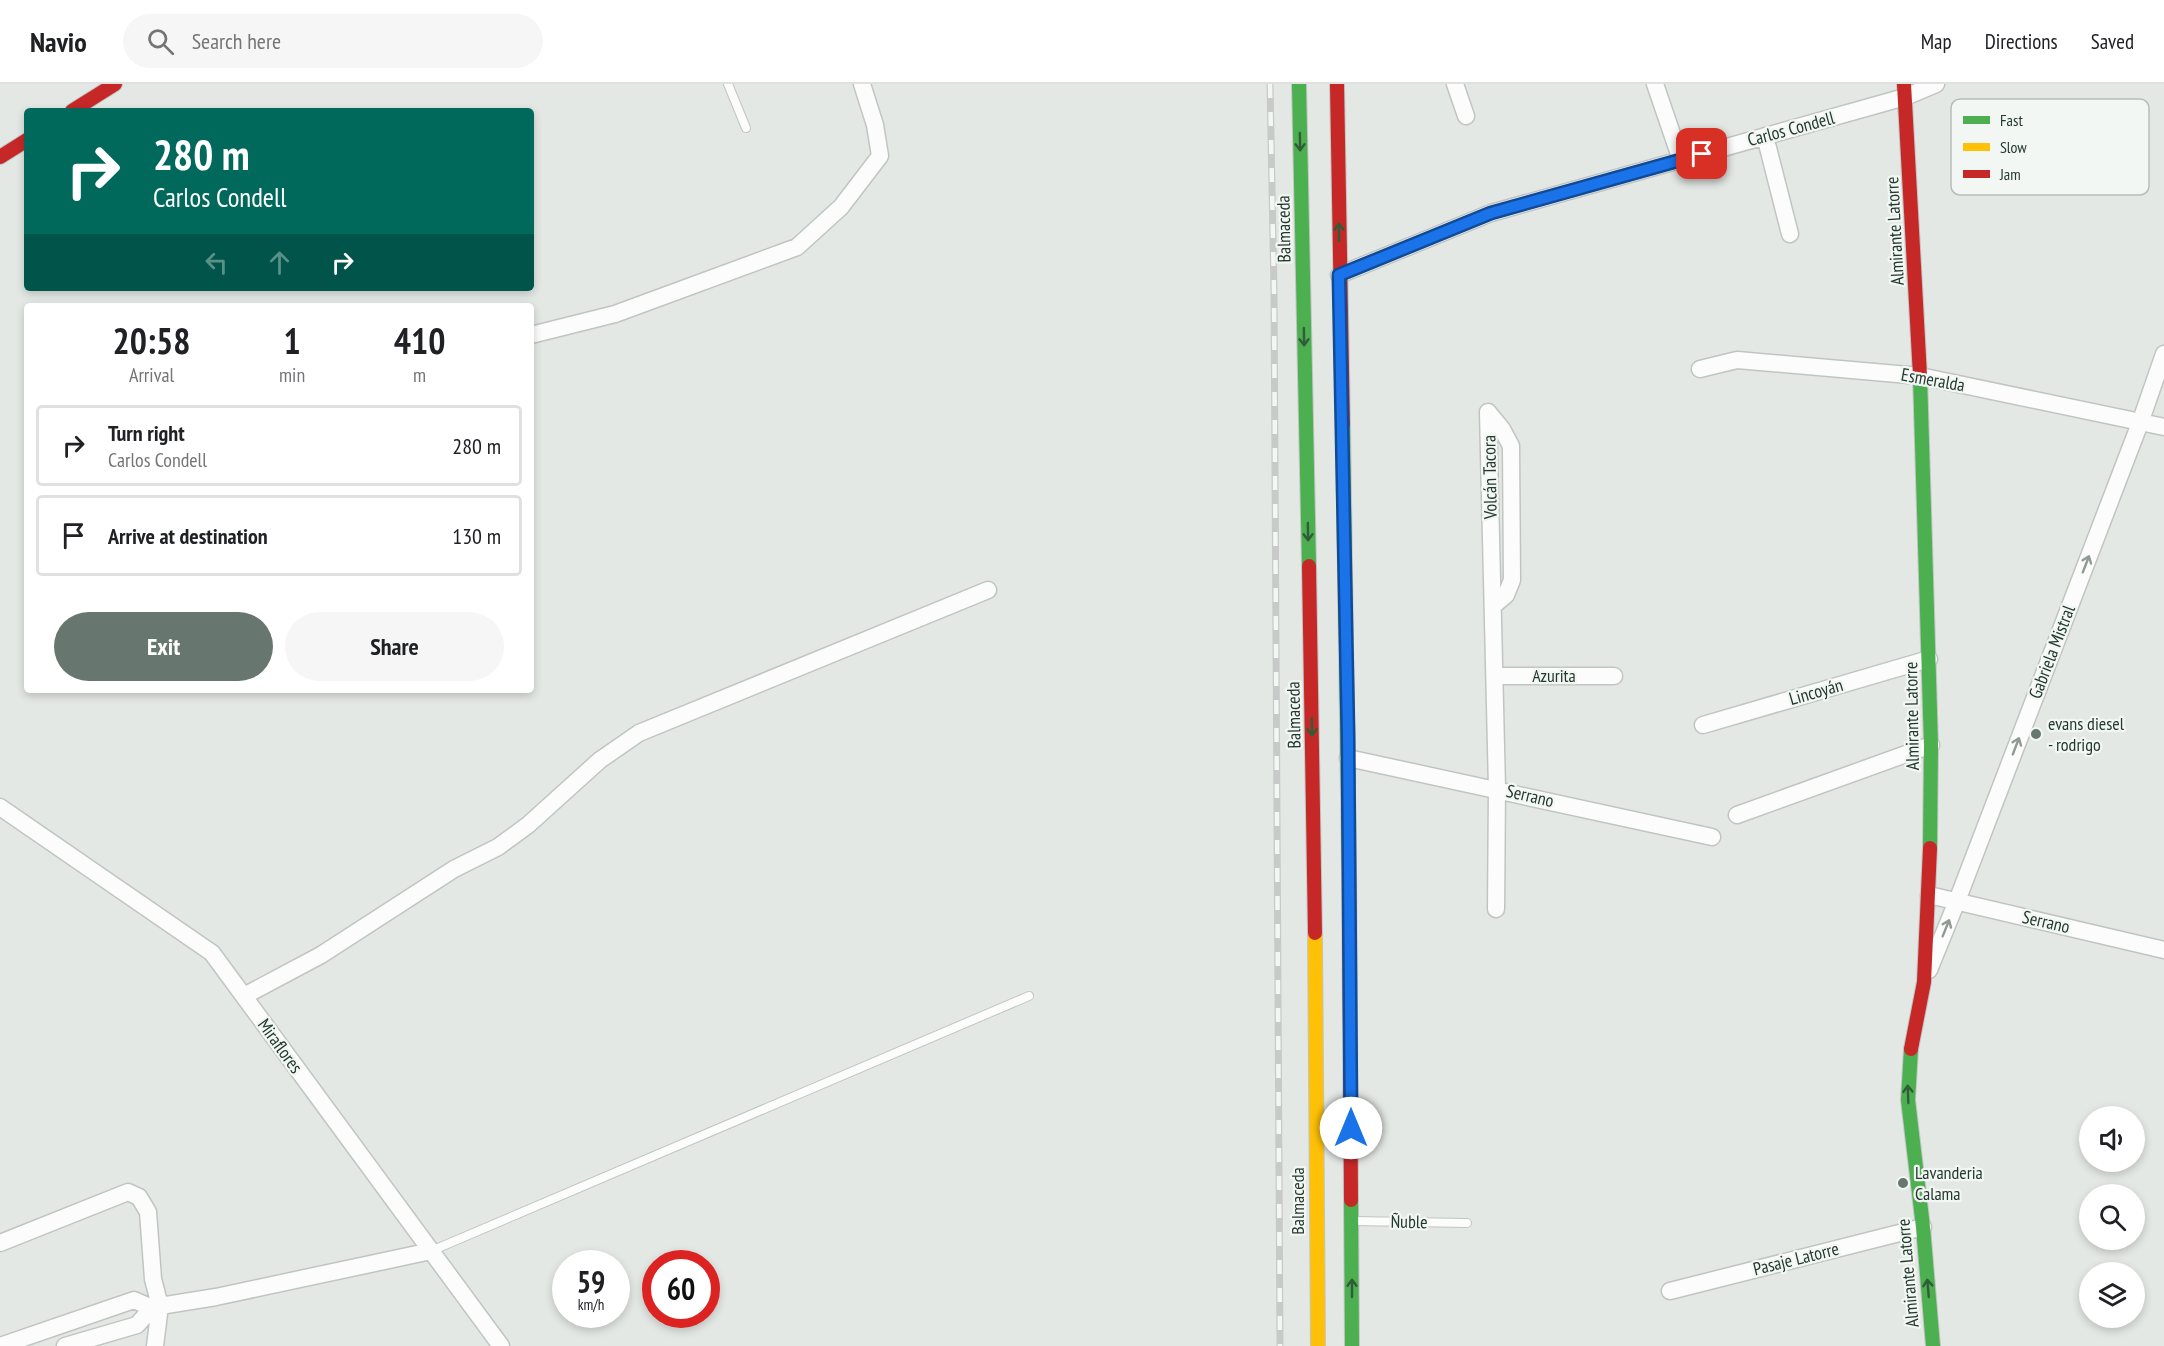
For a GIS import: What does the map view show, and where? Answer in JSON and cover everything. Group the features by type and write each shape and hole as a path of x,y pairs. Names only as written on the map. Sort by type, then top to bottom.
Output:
{"main road":[{"path":"77,108 115,84"},
{"name":"Balmaceda","path":"1299,84 1312,738 1318,1346"},
{"path":"1337,84 1348,758 1352,1346"},
{"name":"Almirante Latorre","path":"1904,91 1920,376 1932,745 1929,895 1924,982 1911,1044 1908,1100 1923,1227 1933,1346"},
{"path":"0,157 24,142"}],"street":[{"path":"534,334 615,314 797,248 841,207 880,156 875,125 862,84"},
{"path":"1455,84 1466,116"},
{"path":"1655,84 1681,159"},
{"name":"Carlos Condell","path":"1339,275 1491,213 1765,136 1904,91 1936,84"},
{"path":"1765,136 1790,234"},
{"name":"Gabriela Mistral","path":"1924,982 2140,423 2164,354"},
{"name":"Esmeralda","path":"1700,369 1737,360 1920,376 2164,428"},
{"name":"Volcán Tacora","path":"1493,606 1506,595 1512,580 1511,446 1502,429 1488,412 1497,789 1496,909"},
{"path":"244,996 321,955 454,869 498,848 528,825 600,760 639,733 988,590"},
{"name":"Lincoyán","path":"1703,725 1929,659"},
{"name":"Azurita","path":"1495,676 1614,676"},
{"path":"1737,815 1932,745"},
{"name":"Serrano","path":"1348,758 1712,837"},
{"name":"Miraflores","path":"0,807 212,953 501,1346"},
{"name":"Serrano","path":"1929,895 2164,950"},
{"path":"0,1243 128,1192 139,1197 148,1212 156,1307 155,1346"},
{"name":"Pasaje Latorre","path":"1670,1292 1923,1227"},
{"path":"0,1346 134,1300 156,1307 216,1297 431,1251"},
{"path":"65,1346 137,1324 156,1307"}],"lane":[{"path":"728,84 746,128"},
{"path":"431,1251 1029,996"},
{"name":"Ñuble","path":"1351,1221 1467,1223"}],"railway":[{"path":"1270,84 1274,291 1280,1346"}],"traffic: fast":[{"path":"1299,84 1309,566"},
{"path":"1920,376 1931,745 1930,848"},
{"path":"1343,424 1349,868"},
{"path":"1911,1049 1908,1100 1923,1227 1933,1346"},
{"path":"1351,1200 1352,1346"}],"traffic: slow":[{"path":"1315,933 1318,1346"}],"traffic: jam":[{"path":"77,108 115,84"},
{"path":"1337,84 1343,424"},
{"path":"1904,84 1920,376"},
{"path":"0,157 24,142"},
{"path":"1309,566 1315,933"},
{"path":"1911,1049 1924,982 1930,848"},
{"path":"1349,868 1351,1200"}],"place":[{"name":"evans diesel - rodrigo","path":"2036,734"},
{"name":"Lavanderia Calama","path":"1903,1183"}],"route":[{"path":"1351,1128 1348,735 1339,275 1491,213 1702,154"}]}
